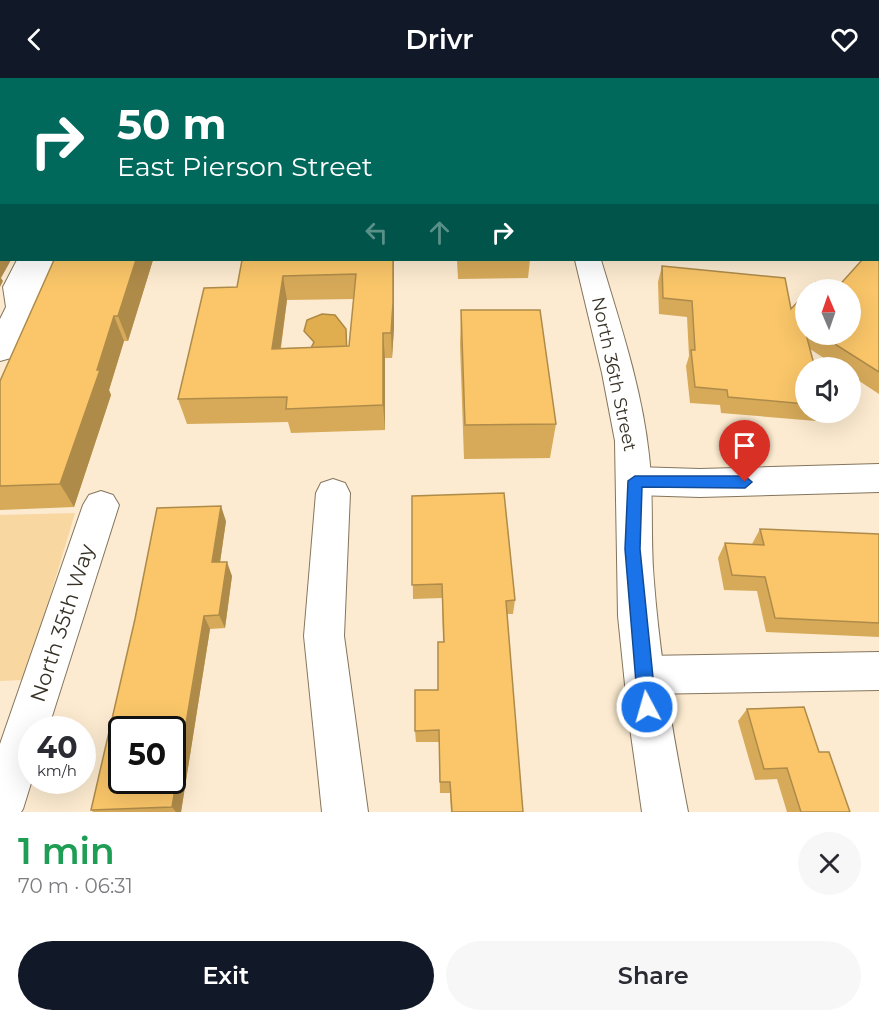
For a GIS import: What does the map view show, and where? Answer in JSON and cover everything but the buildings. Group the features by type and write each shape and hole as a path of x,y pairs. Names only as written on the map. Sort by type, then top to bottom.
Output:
{"main road":[{"path":"20,307 17,287 30,261"},
{"path":"0,351 20,307 43,287 55,261"},
{"name":"North 36th Street","path":"588,261 631,441 635,481 632,549 649,723 665,812"},
{"path":"635,481 700,483 879,478"},
{"path":"333,493 324,636 345,812"},
{"name":"North 35th Way","path":"0,809 101,505"},
{"path":"644,675 879,671"}],"shaded area":[{"path":"322,314 335,315 346,329 347,358 309,352 314,342 304,331 307,320"},
{"path":"75,513 25,680 0,681 0,515"}],"route":[{"path":"647,707 632,549 635,481 745,482"}]}
